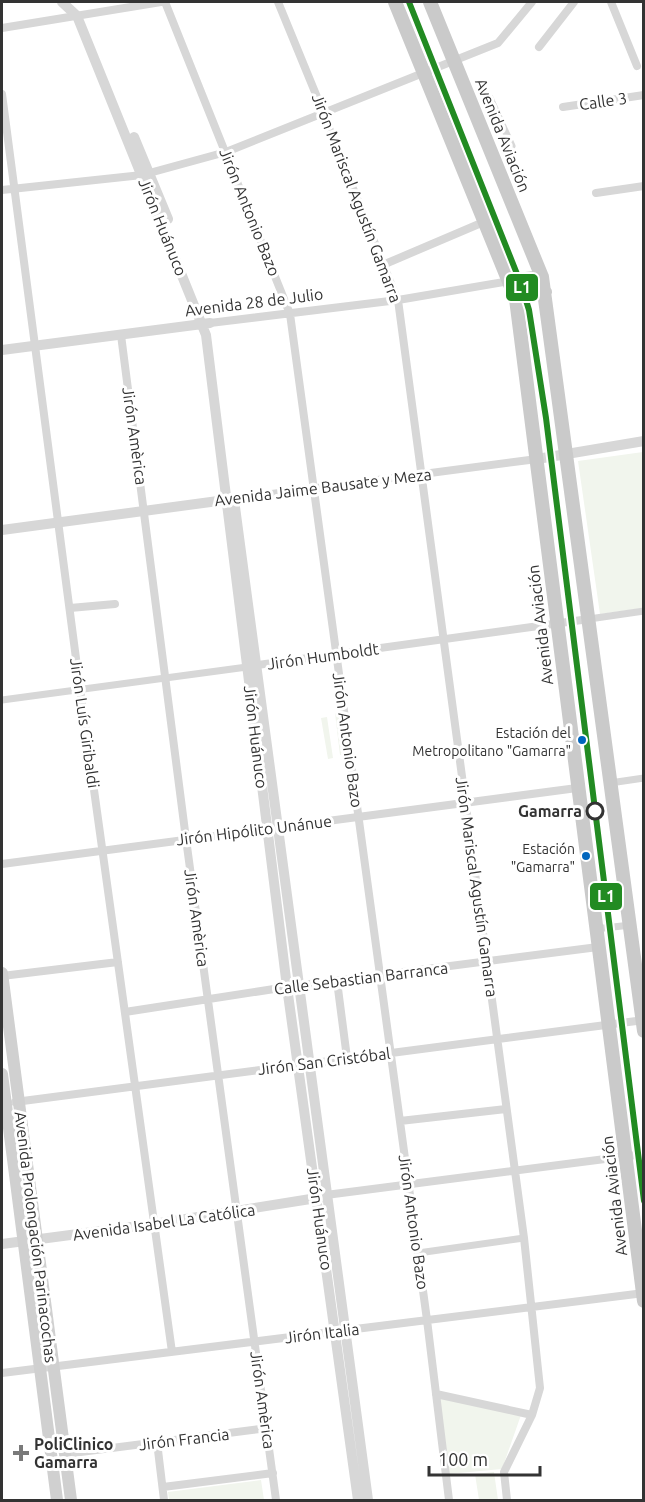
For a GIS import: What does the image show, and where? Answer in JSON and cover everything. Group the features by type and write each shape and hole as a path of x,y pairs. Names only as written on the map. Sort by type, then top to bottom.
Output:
{"main road":[{"name":"Avenida Aviación","path":"395,2 516,299 643,1296"},
{"name":"Avenida Aviación","path":"430,2 542,277 610,783 631,925 638,942 643,1024"},
{"name":"Avenida 28 de Julio","path":"510,281 542,277"},
{"path":"510,281 519,289 545,292"},
{"name":"Avenida Prolongación Parinacochas","path":"2,975 71,1500"},
{"name":"Avenida Prolongación Parinacochas","path":"2,1074 57,1500"}],"street":[{"name":"Jirón Huánuco","path":"62,2 80,16"},
{"name":"Jirón Huánuco","path":"71,2 80,16 207,324 320,1196 350,1398 368,1500"},
{"path":"2,28 163,2"},
{"name":"Jirón Antonio Bazo","path":"163,2 290,314 427,1320 449,1500"},
{"name":"Jirón Mariscal Agustín Gamarra","path":"278,2 398,300 524,1238 540,1388 532,1415 504,1472 507,1500"},
{"path":"2,190 146,174 226,152 498,43 532,2"},
{"path":"539,47 574,2"},
{"path":"610,2 637,66"},
{"name":"Jirón Luís Giribaldi","path":"2,94 80,689 172,1352"},
{"name":"Calle 3","path":"563,106 644,95"},
{"path":"490,98 512,146"},
{"path":"596,193 644,186"},
{"path":"385,264 486,221"},
{"name":"Avenida 28 de Julio","path":"2,350 398,300 510,281"},
{"name":"Jirón Amèrica","path":"121,335 146,511 186,839 276,1500"},
{"name":"Avenida Jaime Bausate y Meza","path":"2,530 537,459 566,452 644,441"},
{"path":"70,608 115,604"},
{"name":"Jirón Humboldt","path":"2,700 644,611"},
{"path":"610,783 644,778"},
{"name":"Jirón Hipólito Unánue","path":"2,864 577,788"},
{"path":"595,929 631,925"},
{"name":"Calle Sebastian Barranca","path":"125,1012 292,986 597,947"},
{"path":"2,975 118,962"},
{"path":"337,981 347,1058"},
{"name":"Jirón San Cristóbal","path":"5,1103 608,1025 643,1024"},
{"path":"400,1121 506,1109"},
{"name":"Avenida Isabel La Católica","path":"2,1238 36,1237 320,1196 644,1154"},
{"name":"Avenida Isabel La Católica","path":"2,1244 22,1238"},
{"path":"418,1253 524,1238"},
{"name":"Jirón Italia","path":"2,1373 532,1307 643,1296"},
{"path":"436,1394 532,1415"},
{"name":"Jirón Huánuco","path":"350,1398 358,1500"},
{"name":"Jirón Francia","path":"65,1454 267,1428"},
{"path":"157,1442 164,1500"},
{"path":"163,1487 273,1473"}],"shaded area":[{"path":"643,452 643,608 600,614 578,461"},
{"path":"342,712 347,754 340,755 335,713"},
{"path":"327,717 333,758 328,759 321,718"},
{"path":"438,1397 521,1415 502,1469 448,1474"},
{"path":"494,1472 498,1500 479,1500 475,1474"},
{"path":"261,1480 264,1500 169,1500 168,1492"}],"transit line":[{"name":"L1","path":"409,2 521,284 529,310 546,418 644,1201"}],"place":[{"name":"Estación del Metropolitano \"Gamarra\"","path":"582,740"},
{"name":"Gamarra","path":"595,811"},
{"name":"Estación \"Gamarra\"","path":"586,856"},
{"name":"PoliClinico Gamarra","path":"21,1453"}]}
